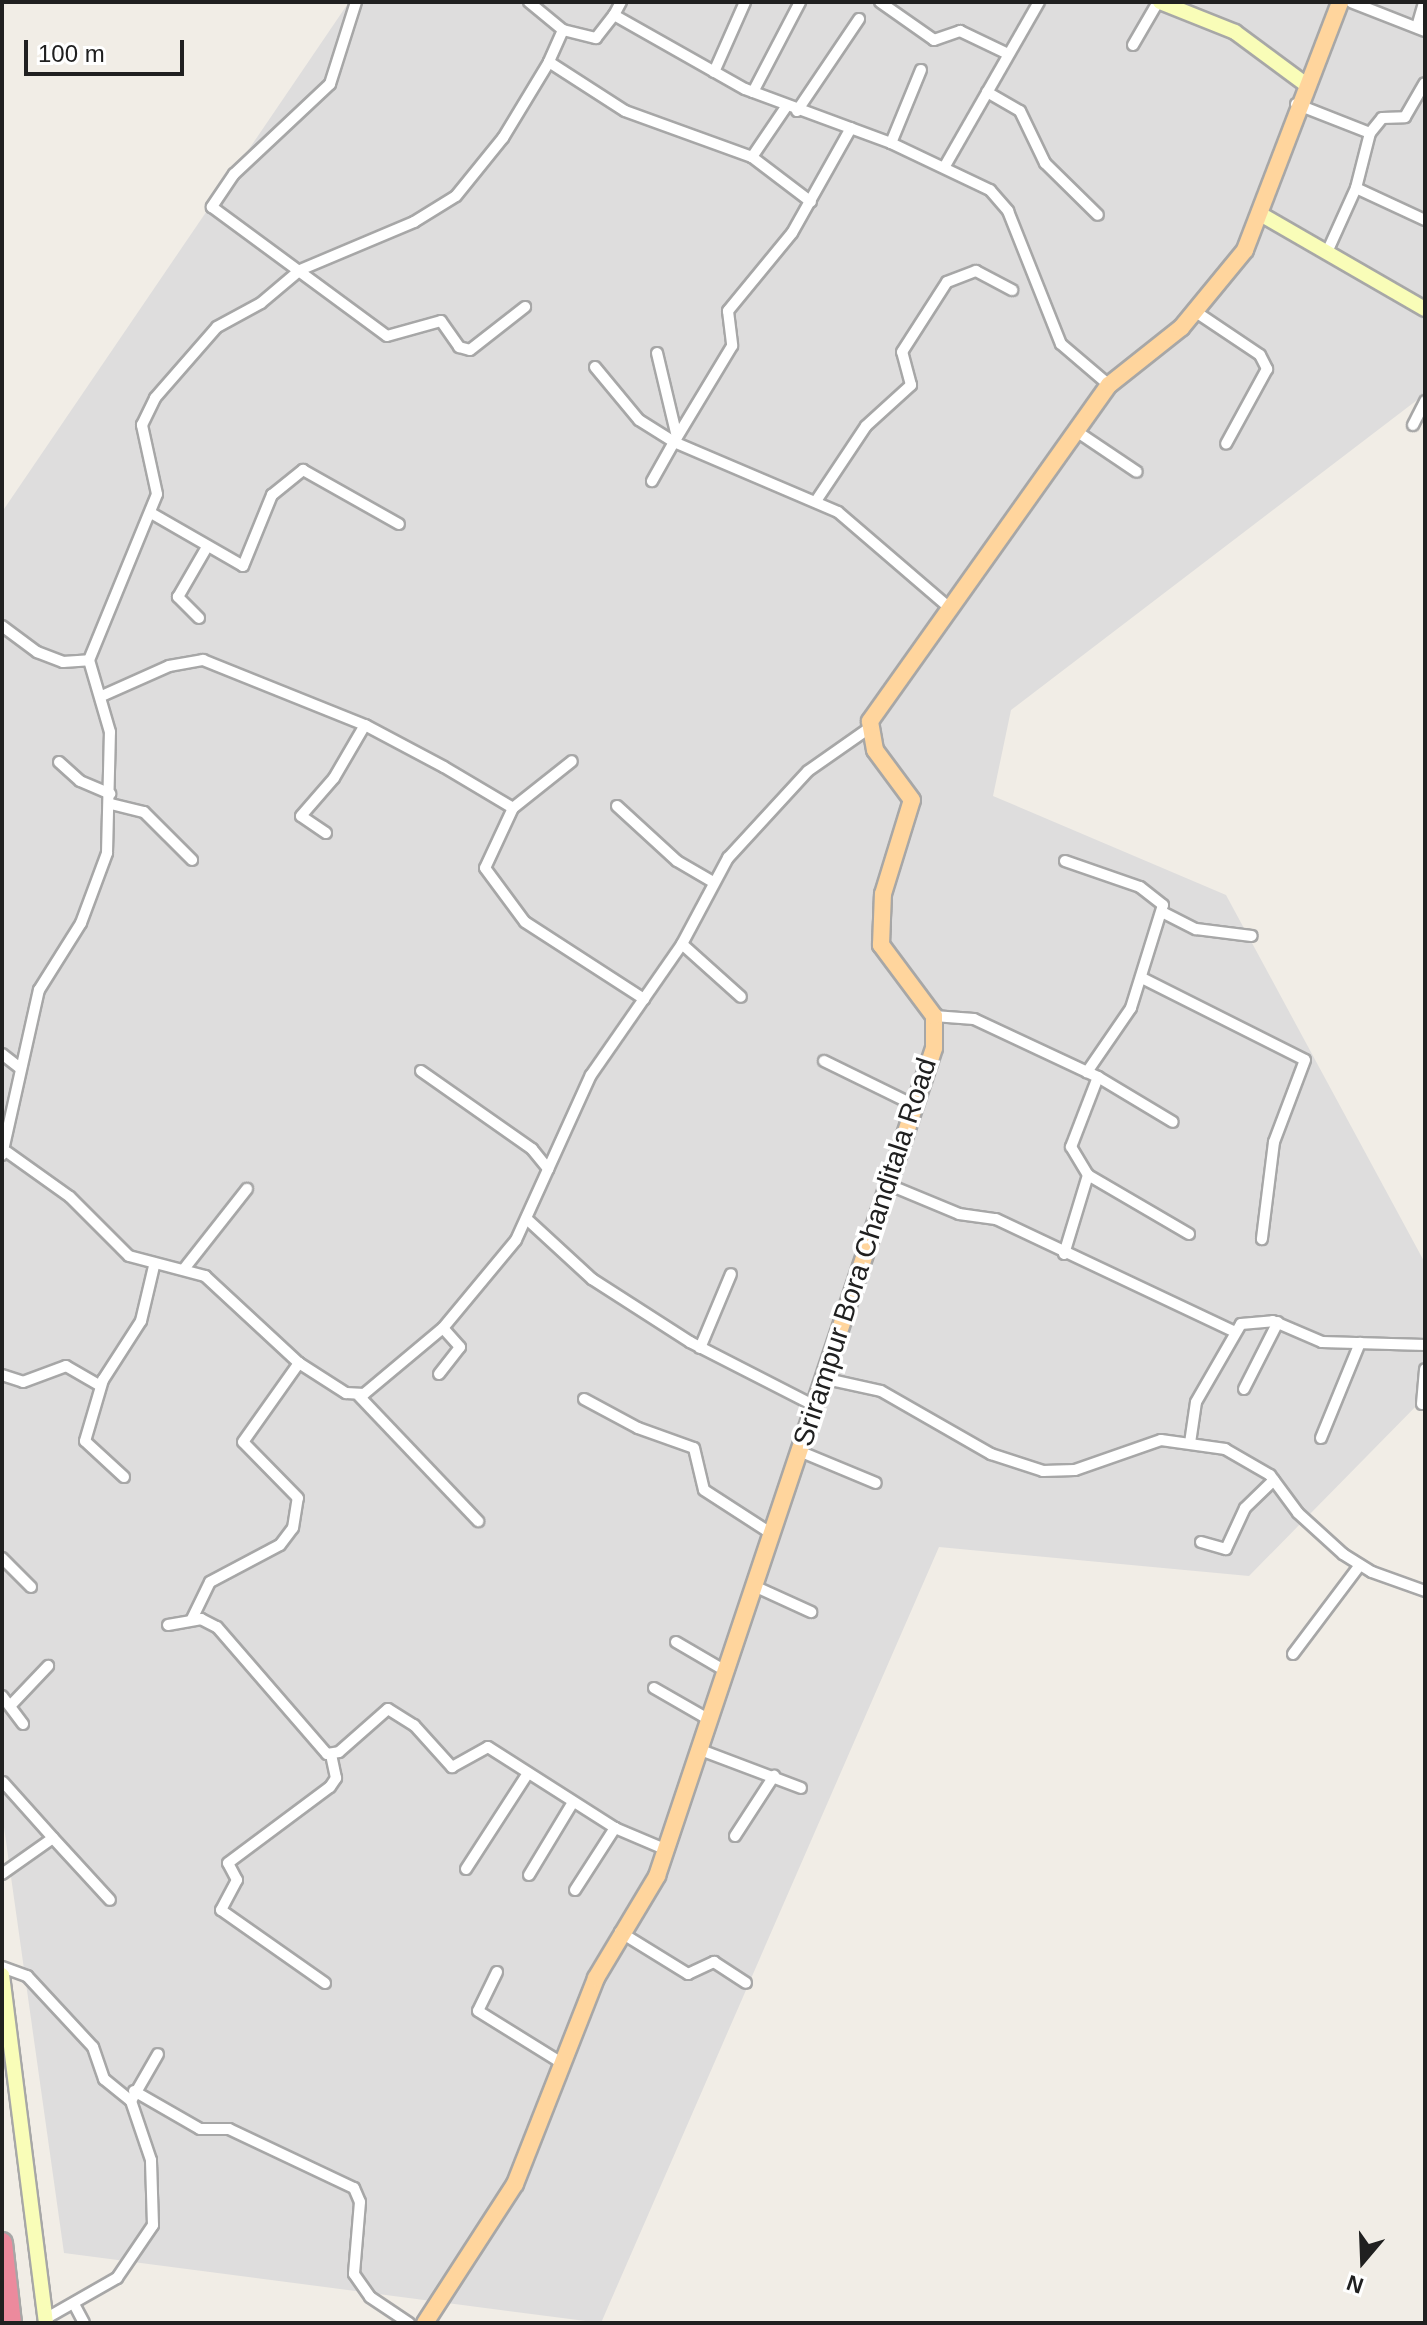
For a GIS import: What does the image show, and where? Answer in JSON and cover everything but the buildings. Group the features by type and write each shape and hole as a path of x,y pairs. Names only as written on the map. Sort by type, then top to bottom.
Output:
{"highway":[{"path":"2,2243 11,2323"}],"main road":[{"path":"934,1016 881,945 883,894 912,800 875,750 868,729 882,699 953,611 1109,385 1196,312 1245,250 1262,215 1304,83 1340,2"},
{"name":"Srirampur Bora Chanditala Road","path":"425,2323 515,2184 562,2063 620,1932 667,1850 724,1670 916,1106 934,1048 934,1016"}],"street":[{"path":"356,2 330,84 234,174 212,206 382,334 441,321 466,351 525,307"},
{"path":"533,3 563,30 596,38 621,2"},
{"path":"714,72 745,2"},
{"path":"753,92 800,2"},
{"path":"880,2 934,40 960,31 1006,53"},
{"path":"945,166 1006,53 1039,2"},
{"path":"1133,45 1159,2 1235,32 1304,83"},
{"path":"1351,2 1421,29 1424,2"},
{"path":"614,15 753,92 945,166 999,199 1061,344 1109,385"},
{"path":"752,157 859,19"},
{"path":"478,1521 359,1396 299,1363 235,1297 184,1269 154,1266 129,1256 70,1197 4,1154 43,982 81,923 99,880 110,799 104,695 89,660 151,513 158,480 142,425 150,406 217,327 261,303 300,270 414,222 456,196 503,138 549,62 563,30"},
{"path":"549,62 625,111 752,157 811,202"},
{"path":"891,143 921,70"},
{"path":"1328,250 1356,188 1370,133 1382,118 1405,117 1425,83"},
{"path":"987,92 1020,111 1045,163 1098,215"},
{"path":"1296,104 1370,133"},
{"path":"652,481 732,346 728,311 811,202 851,128"},
{"path":"1356,188 1425,220"},
{"path":"1262,215 1328,250 1425,309"},
{"path":"816,501 866,426 911,385 902,352 947,282 976,271 1012,290"},
{"path":"1196,312 1260,355 1267,369 1226,444"},
{"path":"657,353 675,440"},
{"path":"595,367 639,420 675,440 816,501 846,518 953,611"},
{"path":"1413,425 1425,401"},
{"path":"1076,431 1137,472"},
{"path":"151,513 238,566 247,564 272,495 299,470 312,472 399,524"},
{"path":"199,618 178,597 207,547"},
{"path":"2,626 37,652 63,662 89,660"},
{"path":"104,695 169,666 203,660 365,725 513,808"},
{"path":"326,833 301,816 334,778 365,725"},
{"path":"359,1396 443,1328 529,1221 548,1169 591,1075 682,944 713,882 808,771 868,729"},
{"path":"572,761 513,808 487,872 535,932 644,999"},
{"path":"59,762 80,781 110,799 144,812 192,860"},
{"path":"617,806 677,861 713,882"},
{"path":"1065,861 1151,892 1162,912 1196,929 1252,936"},
{"path":"1162,912 1131,1008 1093,1074 1070,1151 1088,1175 1189,1234"},
{"path":"682,944 741,997"},
{"path":"1142,978 1305,1060 1274,1142 1262,1239"},
{"path":"934,1016 974,1019 1093,1074 1173,1122"},
{"path":"2,1054 21,1069"},
{"path":"824,1061 916,1106"},
{"path":"421,1071 532,1149 548,1169"},
{"path":"1064,1254 1088,1175"},
{"path":"887,1184 959,1214 996,1219 1064,1254 1235,1332"},
{"path":"184,1269 247,1189"},
{"path":"529,1221 592,1279 700,1348 813,1405"},
{"path":"124,1477 85,1441 100,1386 141,1321 154,1266"},
{"path":"700,1348 731,1274"},
{"path":"1190,1443 1196,1402 1235,1332 1252,1321 1278,1322 1312,1340 1425,1345"},
{"path":"1244,1389 1278,1322"},
{"path":"439,1374 460,1347 443,1328"},
{"path":"1321,1438 1360,1343"},
{"path":"192,1619 210,1582 280,1545 300,1513 298,1498 243,1442 299,1363"},
{"path":"2,1375 29,1381 66,1366 100,1386"},
{"path":"1422,1404 1425,1369"},
{"path":"822,1378 881,1391 991,1454 1043,1471 1075,1470 1161,1440 1234,1453 1274,1480 1298,1513 1360,1565 1425,1591"},
{"path":"584,1399 638,1428 694,1448 704,1490 772,1534"},
{"path":"799,1451 876,1483"},
{"path":"1201,1542 1226,1549 1245,1508 1274,1480"},
{"path":"2,1558 31,1587"},
{"path":"1293,1654 1360,1565"},
{"path":"754,1586 811,1612"},
{"path":"168,1625 192,1619 217,1627 331,1755 336,1778 330,1787 228,1863 237,1880 221,1910 325,1983"},
{"path":"676,1642 724,1670"},
{"path":"11,1705 48,1666"},
{"path":"654,1688 708,1719"},
{"path":"2,1696 23,1724"},
{"path":"331,1755 384,1708 414,1725 452,1767 483,1746 615,1828 667,1850"},
{"path":"698,1749 801,1788"},
{"path":"466,1869 528,1773"},
{"path":"735,1836 774,1776"},
{"path":"3,1782 110,1900"},
{"path":"529,1875 573,1802"},
{"path":"575,1890 615,1828"},
{"path":"2,1874 53,1838"},
{"path":"620,1932 688,1974 714,1962 746,1983"},
{"path":"2,1967 27,1976 93,2047 104,2079 200,2129 229,2129 354,2188 360,2202 354,2274 370,2297 409,2323"},
{"path":"497,1972 478,2011 562,2063"},
{"path":"2,1975 46,2321 117,2278 156,2217 151,2160 132,2096 158,2054"},
{"path":"74,2304 84,2323"}],"shaded area":[{"path":"349,2 1425,2 1425,394 1011,710 993,796 1226,895 1425,1263 1425,1397 1249,1576 939,1547 601,2323 64,2253 2,1813 2,512"}]}
